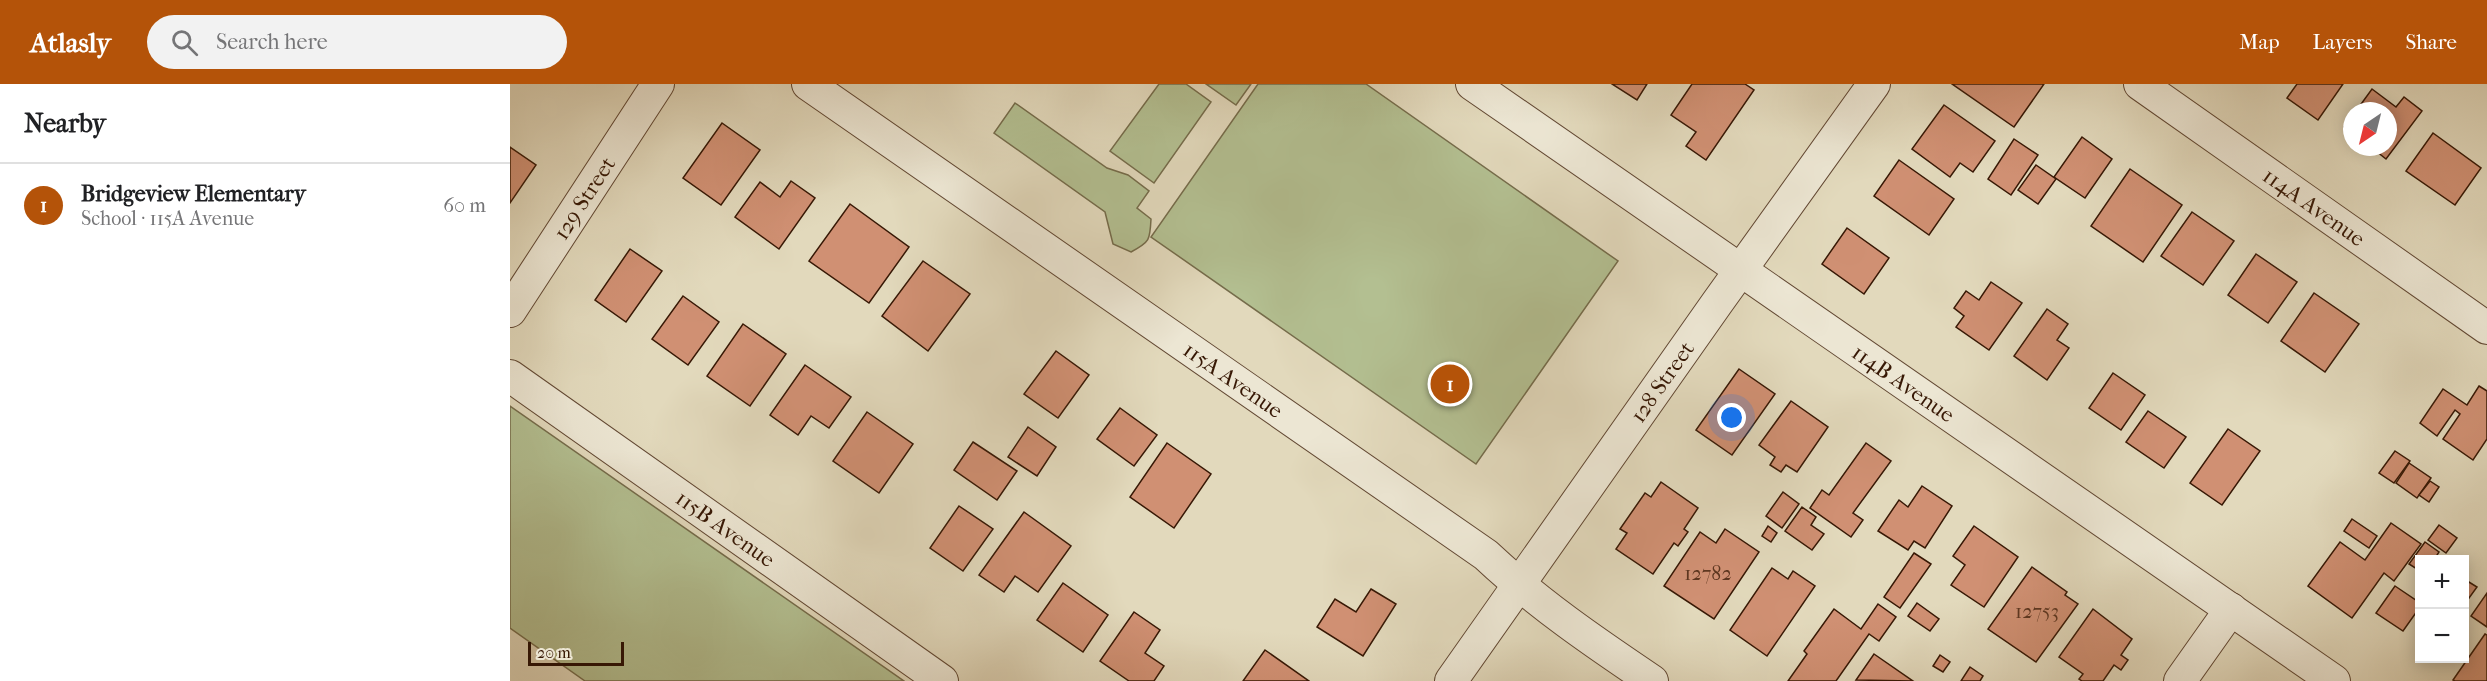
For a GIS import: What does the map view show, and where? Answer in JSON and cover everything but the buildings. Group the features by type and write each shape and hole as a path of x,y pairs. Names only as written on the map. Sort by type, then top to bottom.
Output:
{"street":[{"name":"129 Street","path":"510,311 658,84"},
{"name":"115A Avenue","path":"808,84 1486,555 1554,614 1652,681"},
{"name":"114B Avenue","path":"1472,84 2334,681"},
{"name":"128 Street","path":"1451,681 1874,84"},
{"name":"114A Avenue","path":"2140,84 2487,328"},
{"name":"115B Avenue","path":"510,376 942,681"},
{"path":"2180,681 2231,609"}],"green space":[{"path":"1159,84 1186,84 1211,102 1154,183 1110,151"},
{"path":"1206,84 1251,84 1236,105"},
{"path":"1258,84 1366,84 1618,261 1476,464 1151,237"},
{"path":"1015,103 1107,168 1128,175 1149,191 1137,208 1151,219 1148,240 1142,246 1131,252 1113,244 1105,212 994,133"},
{"path":"510,406 904,681 585,681 510,628"}],"place":[{"name":"Bridgeview Elementary","path":"1450,384"}]}
